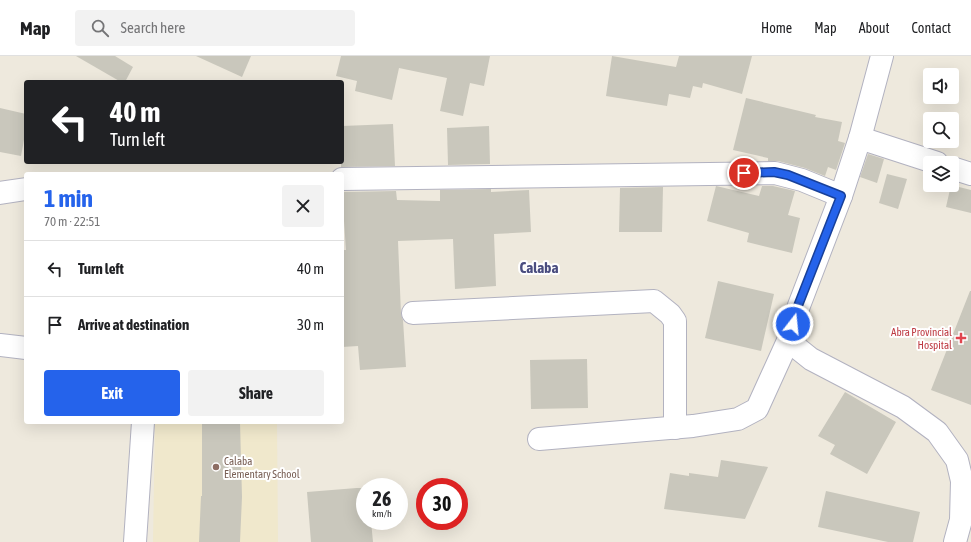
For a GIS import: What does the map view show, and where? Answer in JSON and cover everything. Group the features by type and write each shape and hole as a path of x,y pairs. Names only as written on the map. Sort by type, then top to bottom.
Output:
{"street":[{"path":"540,439 675,428 738,419 757,409 792,332 794,316 841,196 860,138 882,56"},
{"path":"860,138 923,158"},
{"path":"959,170 971,174"},
{"path":"344,179 774,172 802,180 841,196"},
{"path":"0,193 24,189"},
{"path":"413,313 654,301 670,314 675,321 675,428"},
{"path":"792,332 796,347 811,359 903,407 937,432 957,460 962,481 961,520 955,542"},
{"path":"0,345 24,348"},
{"path":"135,542 142,424"}],"shaded area":[{"name":"Calaba Elementary School","path":"155,424 277,424 278,542 153,542"}],"building":[{"path":"76,56 115,56 133,67 126,80 118,80"},
{"path":"196,56 251,56 242,77"},
{"path":"341,56 490,56 484,86 470,83 463,116 440,111 447,78 399,68 392,100 355,91 357,81 336,76"},
{"path":"612,56 676,67 679,56 752,56 742,94 703,83 702,88 693,86 690,98 669,94 667,106 606,96"},
{"path":"746,98 816,115 815,117 842,122 838,141 845,143 836,170 828,167 825,176 805,168 778,161 768,161 768,158 733,150"},
{"path":"0,108 24,114 24,140 21,156 0,152"},
{"path":"393,124 395,166 341,167 341,164 344,164 344,126"},
{"path":"489,126 490,164 448,165 447,128"},
{"path":"868,154 884,159 877,183 860,177"},
{"path":"887,174 907,179 898,209 879,203"},
{"path":"716,186 759,196 762,186 773,186 795,191 788,215 800,218 792,253 747,242 749,233 707,221"},
{"path":"663,187 662,232 619,232 620,188"},
{"path":"959,187 971,190 971,213 946,207 949,192 959,192"},
{"path":"491,189 491,192 529,190 531,232 494,234 496,286 455,289 453,239 398,241 401,314 403,320 406,367 360,370 358,346 344,347 344,250 346,250 344,192 396,191 397,200 440,201 440,190"},
{"path":"718,281 774,294 761,351 705,338"},
{"name":"Abra Provincial Hospital","path":"971,291 971,405 931,390"},
{"path":"587,359 588,408 531,409 530,360"},
{"path":"845,392 896,422 867,474 830,454 835,445 818,436"},
{"path":"202,424 240,424 242,497 240,542 199,542 202,496"},
{"path":"721,460 768,467 745,519 664,509 670,473 689,476 689,473 718,477"},
{"path":"356,488 356,530 372,530 373,542 311,542 307,492"},
{"path":"826,491 920,512 913,542 888,542 818,527"}],"place":[{"name":"Abra Provincial Hospital","path":"961,338"},
{"name":"Calaba Elementary School","path":"216,467"}],"district":[{"name":"Calaba","path":"539,267"}],"route":[{"path":"744,173 774,172 788,175 841,196 794,316 793,324"}]}
